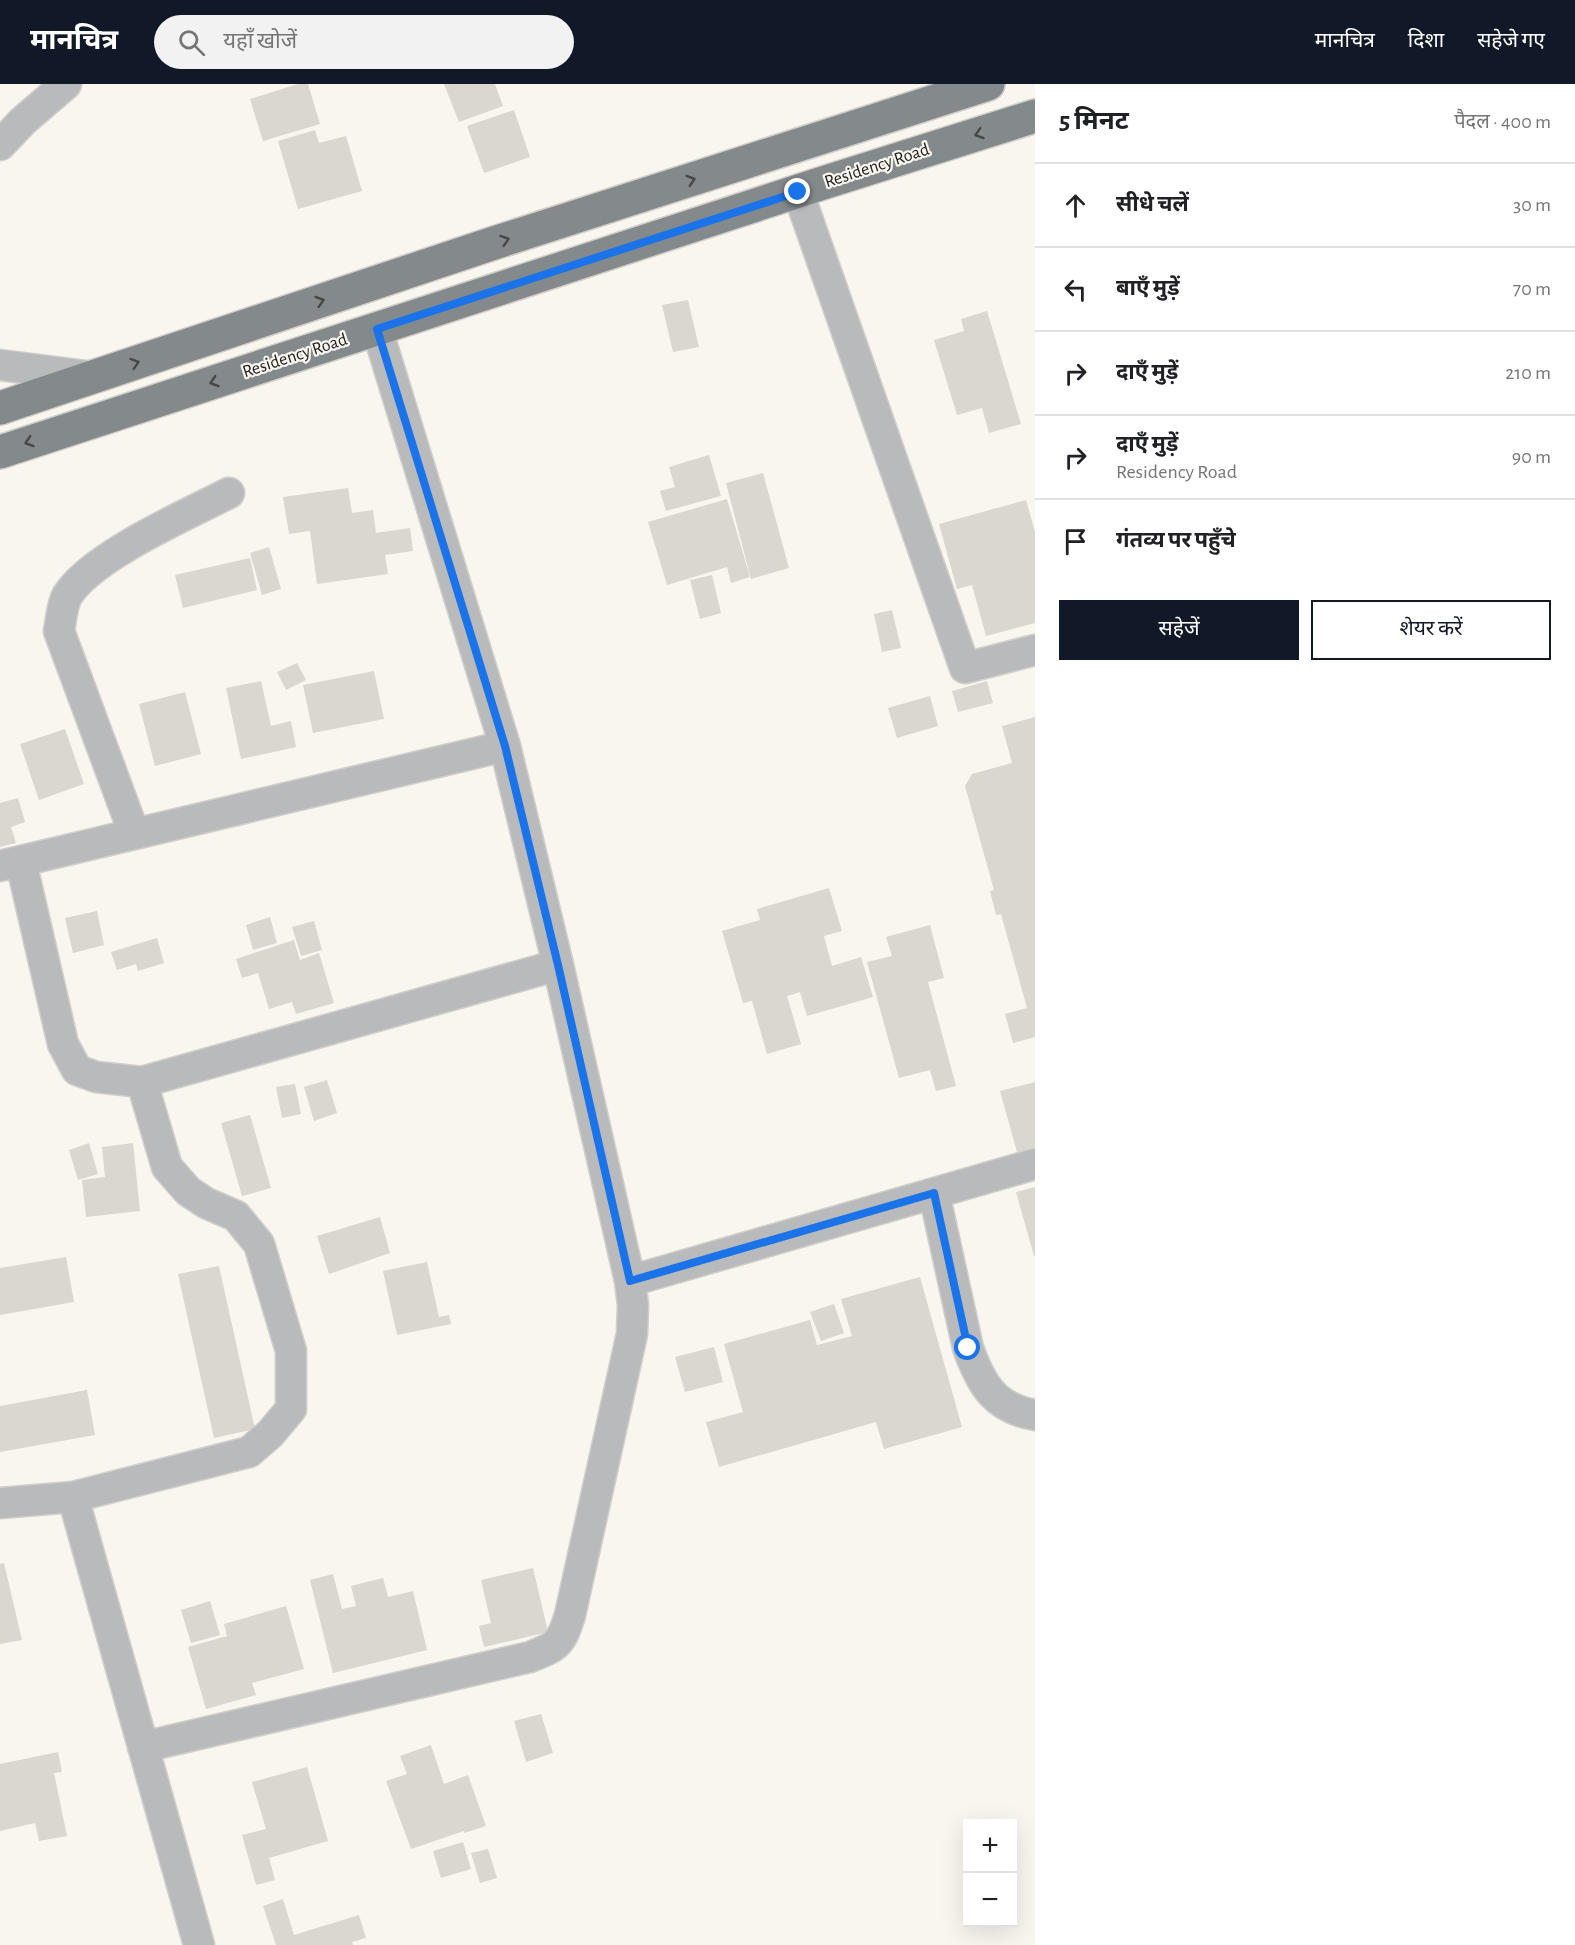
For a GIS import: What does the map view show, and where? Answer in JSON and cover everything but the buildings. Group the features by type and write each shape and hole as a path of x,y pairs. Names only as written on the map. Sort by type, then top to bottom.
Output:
{"main road":[{"path":"0,408 502,240 988,84"},
{"name":"Residency Road","path":"0,452 1035,116"}],"street":[{"path":"0,145 23,121 66,84"},
{"path":"798,192 965,668 1035,650"},
{"path":"143,1747 530,1657 554,1648 564,1635 570,1615 630,1345 633,1305 630,1281 505,746 377,329"},
{"path":"0,364 94,377"},
{"path":"134,833 59,632 66,597 91,570 156,531 229,493"},
{"path":"505,746 10,864 63,1044 77,1070 96,1077 142,1082 558,965"},
{"path":"0,1503 73,1497 249,1452 270,1434 291,1409 291,1351 259,1244 236,1216 206,1203 188,1191 167,1167 142,1082"},
{"path":"630,1281 1035,1164"},
{"path":"934,1193 968,1348 976,1369 991,1393 1009,1408 1035,1415"},
{"path":"73,1497 198,1945"}],"route":[{"path":"798,192 377,329 505,746 630,1281 934,1193 968,1348"}]}
